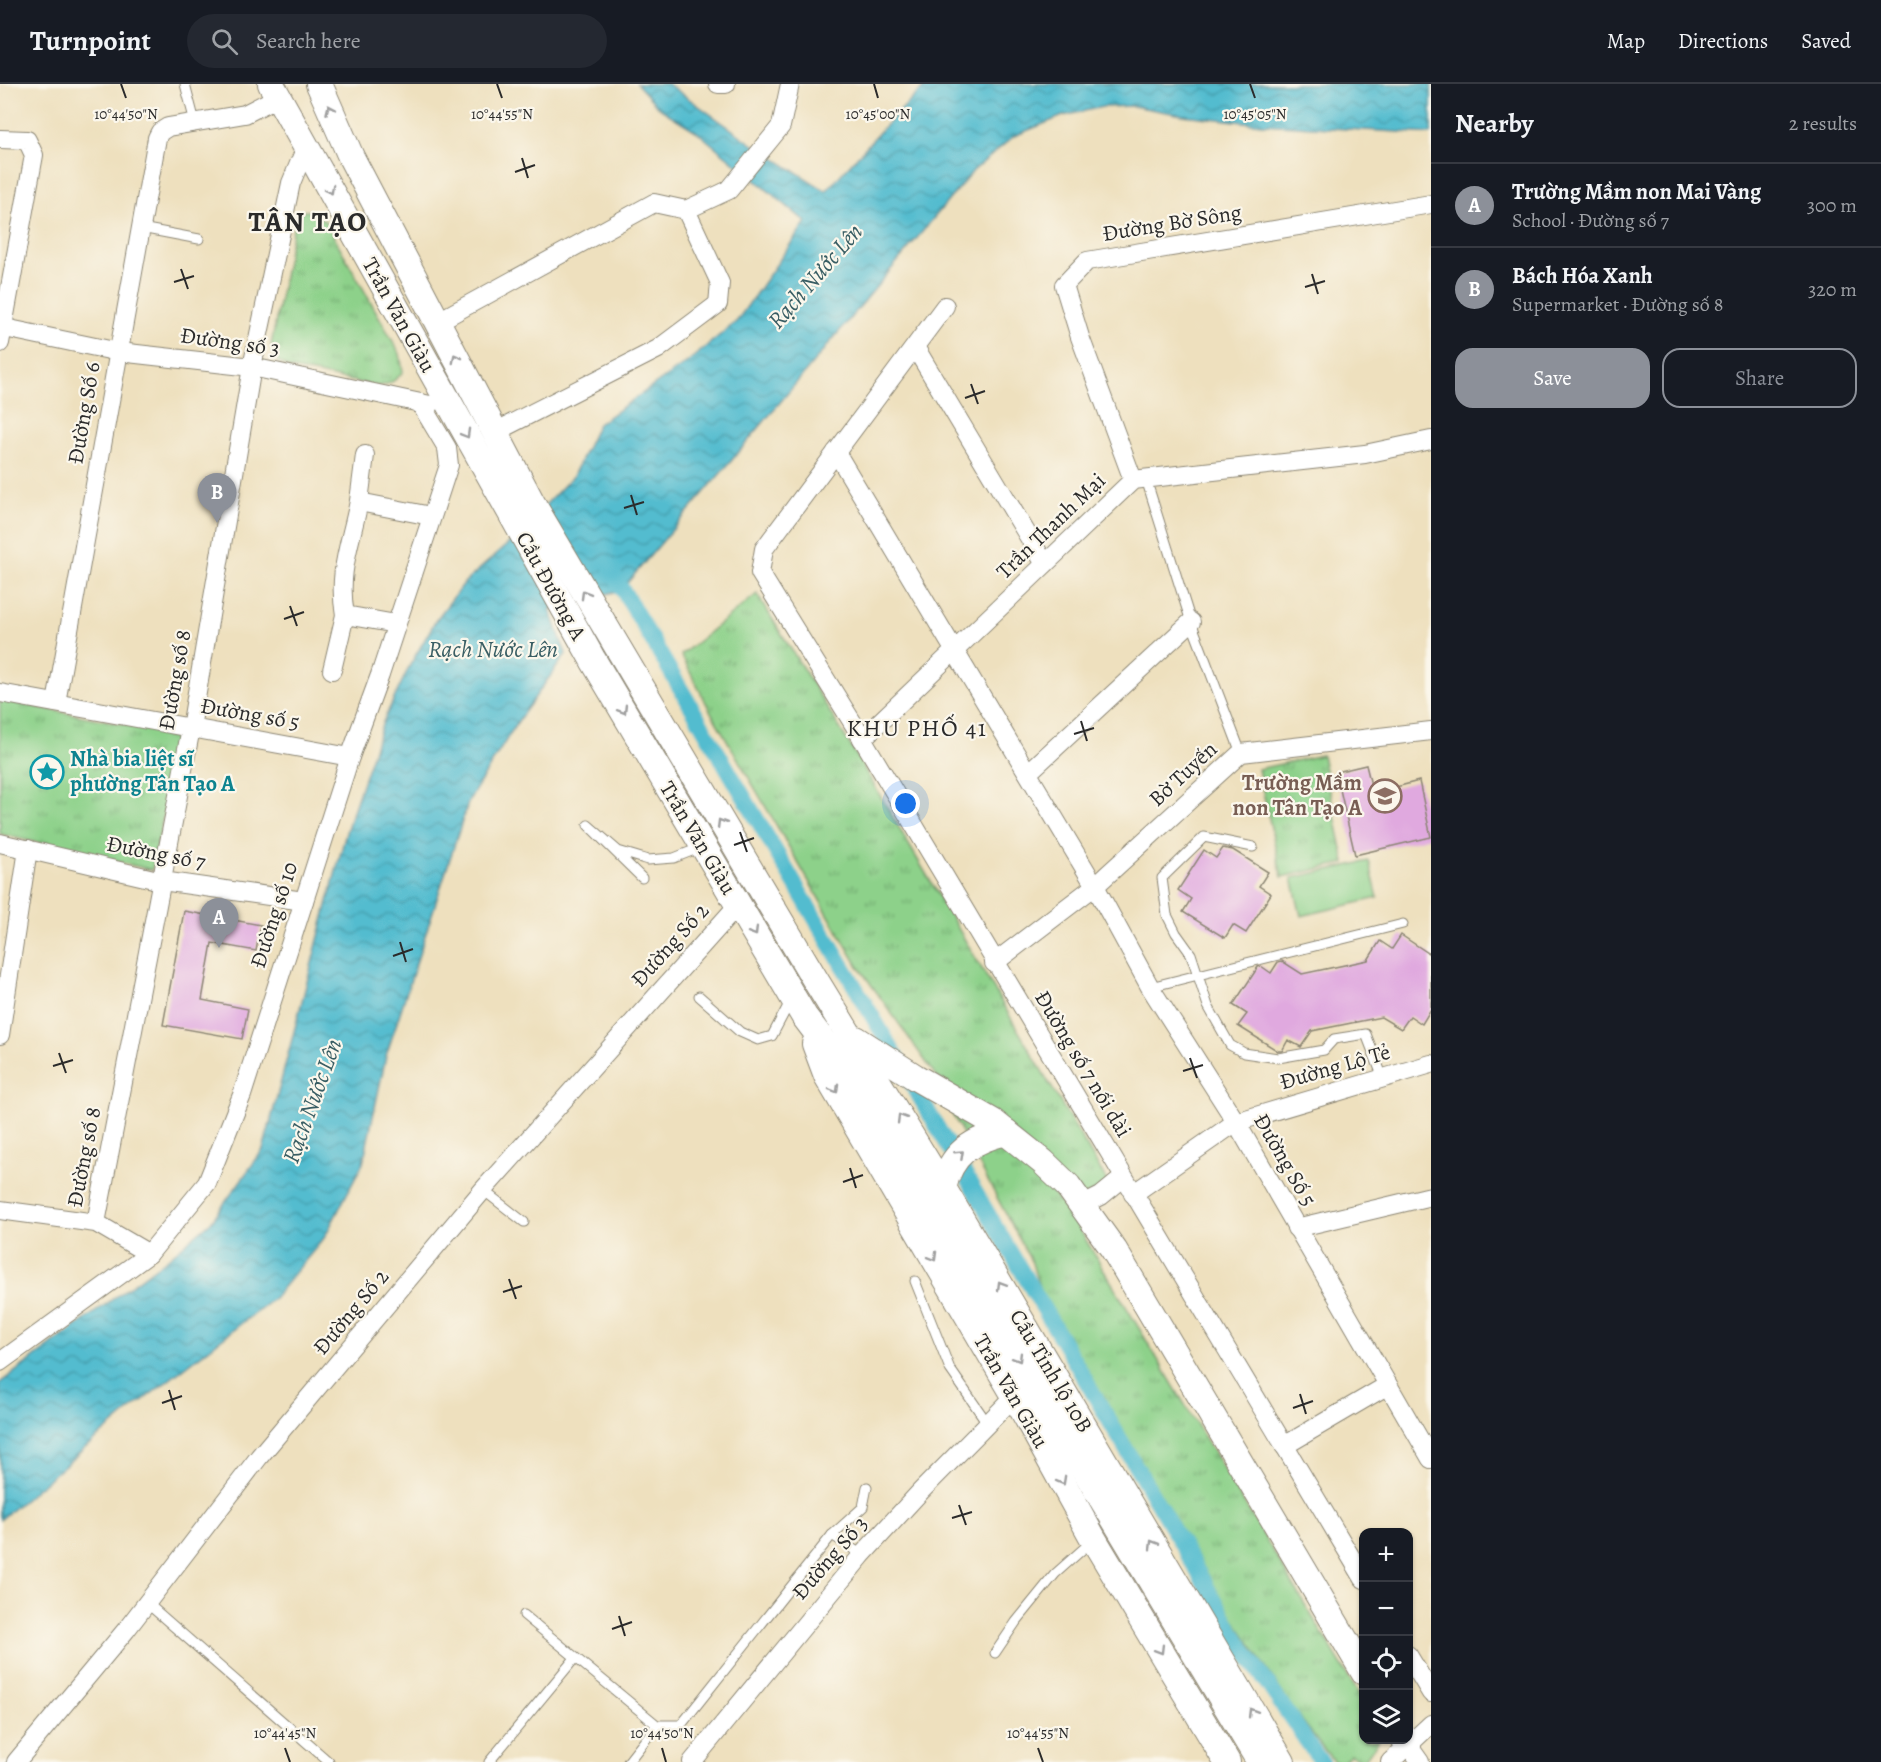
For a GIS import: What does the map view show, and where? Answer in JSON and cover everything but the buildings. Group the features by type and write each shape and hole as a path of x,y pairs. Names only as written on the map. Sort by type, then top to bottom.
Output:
{"main road":[{"name":"Trần Văn Giàu","path":"319,84 351,157 495,432 521,508"},
{"name":"Trần Văn Giàu","path":"274,90 452,410 521,508"},
{"name":"Cầu Đường A","path":"521,508 614,644"},
{"name":"Cầu Đường A","path":"521,508 593,660"},
{"name":"Trần Văn Giàu","path":"614,644 816,981"},
{"name":"Trần Văn Giàu","path":"593,660 798,1006 822,1040"},
{"name":"Cầu Tỉnh lộ 10B","path":"816,981 943,1188 1282,1762"},
{"name":"Trần Văn Giàu","path":"798,1006 827,1076 1015,1396 1094,1540 1227,1762"},
{"path":"851,1035 1043,1162 1068,1186 1114,1250 1359,1664"},
{"name":"Cầu Tỉnh lộ 10B","path":"822,1040 842,1066 1260,1762"},
{"path":"943,1188 952,1162 963,1150 997,1130"}],"street":[{"path":"718,84 726,84"},
{"path":"438,322 654,203 686,210 729,190 781,126 790,84"},
{"path":"195,122 245,114 274,90"},
{"name":"Đường Số 6","path":"56,703 155,146 160,132 168,127 195,122"},
{"path":"0,139 27,140 34,155 1,333"},
{"name":"Đường số 8","path":"96,1223 191,728 252,367 291,183 306,147"},
{"name":"Đường Bờ Sông","path":"1140,480 1080,337 1064,285 1087,261 1431,204"},
{"path":"495,432 658,349 718,304 720,283 686,210"},
{"path":"836,453 945,306"},
{"name":"Đường số 3","path":"1,333 119,352 252,367 452,410"},
{"path":"915,347 1045,564"},
{"name":"Đường số 10","path":"0,1362 149,1254 207,1183 242,1095 350,757 449,465 447,448 420,403"},
{"path":"1140,480 1365,454 1431,440"},
{"name":"Đường số 7 nối dài","path":"836,453 764,549 760,573 862,739 1359,1572"},
{"name":"Đường Số 5","path":"836,453 1028,772 1095,886 1150,987 1236,1122 1431,1459"},
{"path":"332,670 345,615 341,594 345,561 359,502 365,455"},
{"name":"Trần Thanh Mại","path":"862,739 1045,564 1140,480"},
{"path":"359,502 431,516"},
{"path":"345,615 396,624"},
{"path":"1028,772 1191,622"},
{"name":"Đường số 5","path":"0,693 350,757"},
{"name":"Bờ Tuyến","path":"994,963 1095,886 1241,753 1431,731"},
{"name":"Đường số 7","path":"0,843 162,881 304,901"},
{"path":"0,1035 28,849"},
{"name":"Đường Số 2","path":"15,1762 147,1604 259,1457 483,1190 738,905"},
{"name":"Đường Lộ Tẻ","path":"1133,1194 1236,1122 1431,1064"},
{"path":"1083,1205 1101,1196 1123,1178"},
{"path":"1296,1228 1428,1202"},
{"path":"0,1210 96,1223 149,1254"},
{"path":"1284,1446 1388,1385"},
{"name":"Đường Số 3","path":"692,1762 862,1555 921,1491 1015,1396"},
{"path":"1413,1663 1431,1693"},
{"path":"1406,1752 1431,1724"}],"lane":[{"path":"185,84 195,122"},
{"path":"141,228 199,239"},
{"path":"1140,480 1241,753"},
{"path":"642,878 588,825 618,851 648,860 674,858 703,846"},
{"path":"1253,847 1204,837 1162,878 1167,915 1191,954 1208,1006 1230,1045 1244,1053 1278,1058 1324,1050 1334,1039 1366,1034 1383,1078"},
{"path":"1150,987 1403,924"},
{"path":"699,996 741,1032 758,1040 772,1036 785,1014 798,1006"},
{"path":"483,1190 524,1222"},
{"path":"915,1281 950,1369 988,1424"},
{"path":"524,1615 657,1725 681,1725 832,1535 862,1507 867,1487"},
{"path":"832,1535 862,1555"},
{"path":"995,1653 1054,1574 1094,1540"},
{"path":"147,1604 329,1762"},
{"path":"489,1762 575,1658"},
{"path":"628,1762 657,1725"}],"green space":[{"path":"303,211 311,211 325,221 400,354 403,372 392,382 377,386 288,368 275,359 271,346 295,218"},
{"path":"757,594 852,748 1108,1183 1085,1197 936,1076 858,966 713,716 681,655"},
{"path":"0,700 180,735 152,870 0,834"},
{"path":"1322,755 1345,863 1282,877 1258,769"},
{"path":"1369,861 1378,898 1301,916 1292,878"},
{"path":"949,1108 969,1114 1044,1182 1074,1220 1359,1694 1359,1744 1376,1744 1363,1762 1351,1754 1343,1762 1334,1762 1293,1709 1233,1618 1039,1287 1032,1263"}],"water":[{"name":"Rạch Nước Lên","path":"637,84 668,84 755,146 826,191 927,84 1431,84 1431,134 1262,124 1183,115 1133,106 1102,107 1063,116 1014,136 973,171 621,590 550,609 566,654 516,724 469,800 386,1056 363,1163 324,1238 274,1298 124,1415 0,1520 0,1383 168,1258 211,1222 263,1150 347,829 383,722 410,665 436,620 465,582 508,544 573,476 598,424 686,363 737,321 806,222 696,131 659,108"}],"waterway":[{"path":"611,570 1240,1644 1321,1762"}],"place":[{"name":"Bách Hóa Xanh","path":"217,523"},
{"name":"Nhà bia liệt sĩ phường Tân Tạo A","path":"47,772"},
{"name":"Trường Mầm non Tân Tạo A","path":"1385,796"},
{"name":"Trường Mầm non Mai Vàng","path":"219,948"}],"district":[{"name":"TÂN TẠO","path":"308,222"},
{"name":"KHU PHỐ 41","path":"917,728"}]}
